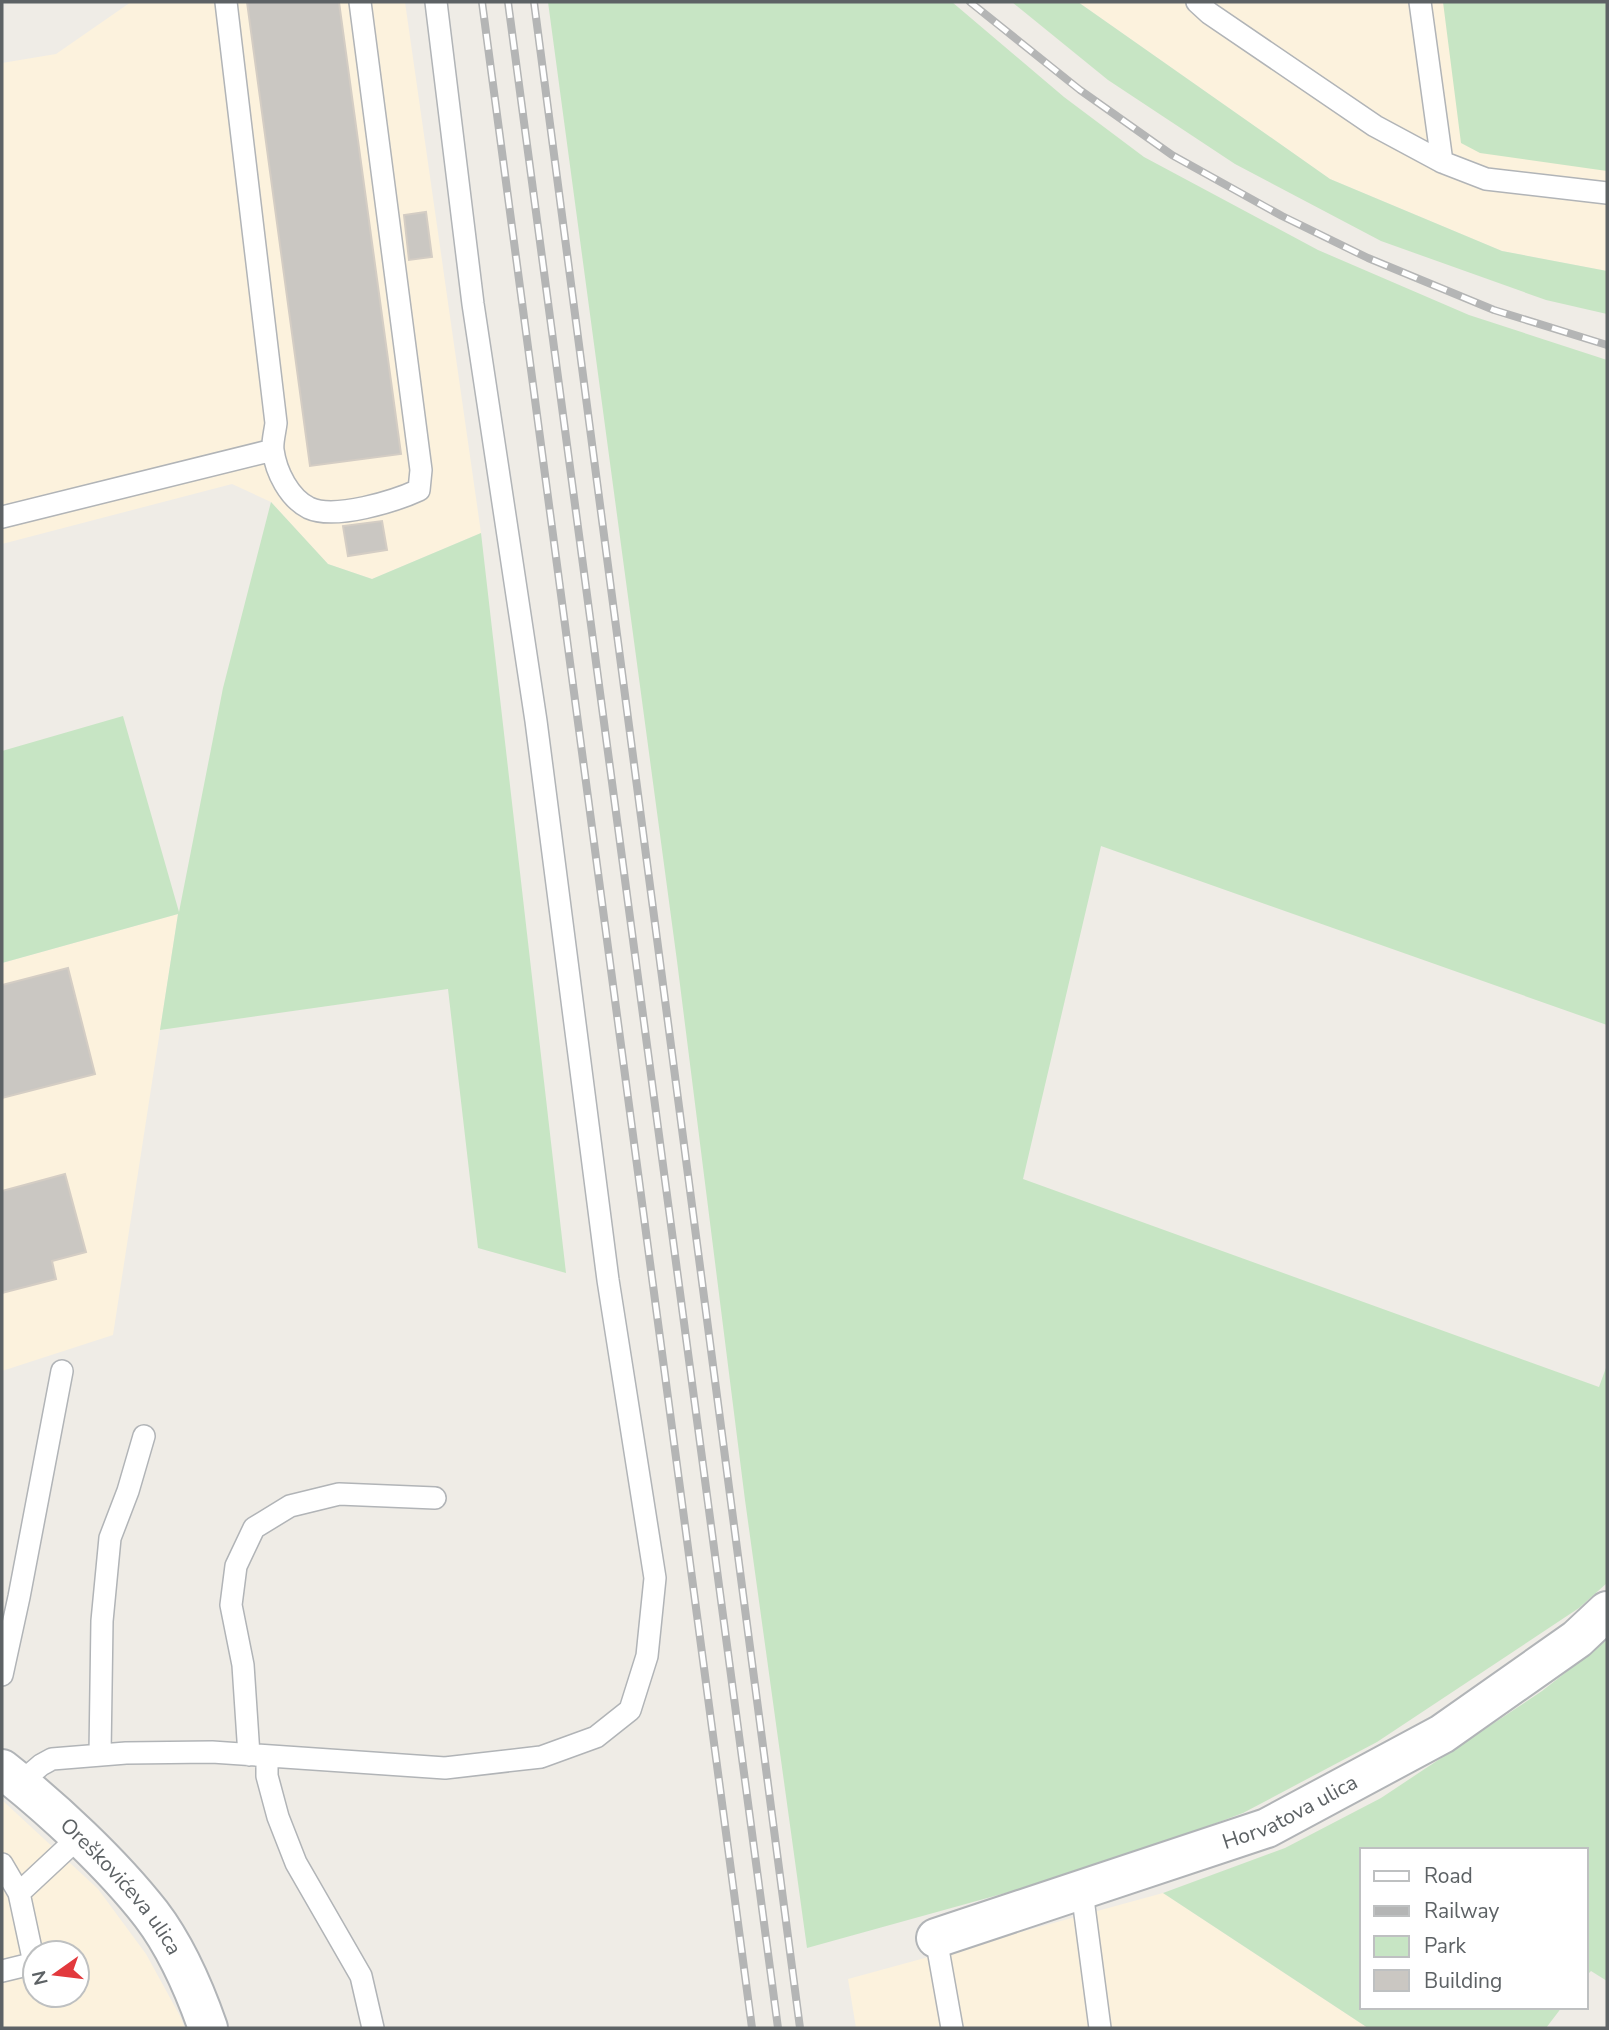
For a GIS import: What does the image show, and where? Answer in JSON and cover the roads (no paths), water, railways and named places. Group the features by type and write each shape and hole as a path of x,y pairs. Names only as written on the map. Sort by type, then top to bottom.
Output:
{"street":[{"name":"Horvatova ulica","path":"936,1938 1267,1828 1442,1734 1577,1639 1607,1611"},
{"name":"Oreškovićeva ulica","path":"11,1776 123,1881 152,1915 180,1961 208,2028"}],"lane":[{"path":"226,2 276,423 273,450 280,476 295,499 312,509 345,511 396,501 419,490 421,470 360,2"},
{"path":"11,1776 52,1759 100,1754 212,1752 445,1768 541,1756 596,1737 630,1710 647,1656 655,1578 608,1280 536,721 473,304 436,2"},
{"path":"1196,2 1374,126 1442,162 1486,179 1607,193"},
{"path":"1420,2 1442,162"},
{"path":"2,517 273,450"},
{"path":"2,1675 62,1371"},
{"path":"100,1754 102,1621 110,1538 128,1491 144,1436"},
{"path":"373,2028 361,1976 296,1863 278,1816 267,1776 258,1756 231,1605 236,1566 254,1528 290,1506 339,1494 435,1498"},
{"path":"19,1893 79,1838"},
{"path":"2,1864 19,1893 29,1939"},
{"path":"1082,1891 1100,2028"},
{"path":"936,1938 952,2028"},
{"path":"2,1970 21,1966"}],"railway":[{"path":"482,2 752,2028"},
{"path":"508,2 778,2028"},
{"path":"534,2 800,2028"},
{"path":"970,2 1080,90 1172,155 1282,216 1368,258 1494,310 1607,345"}]}
